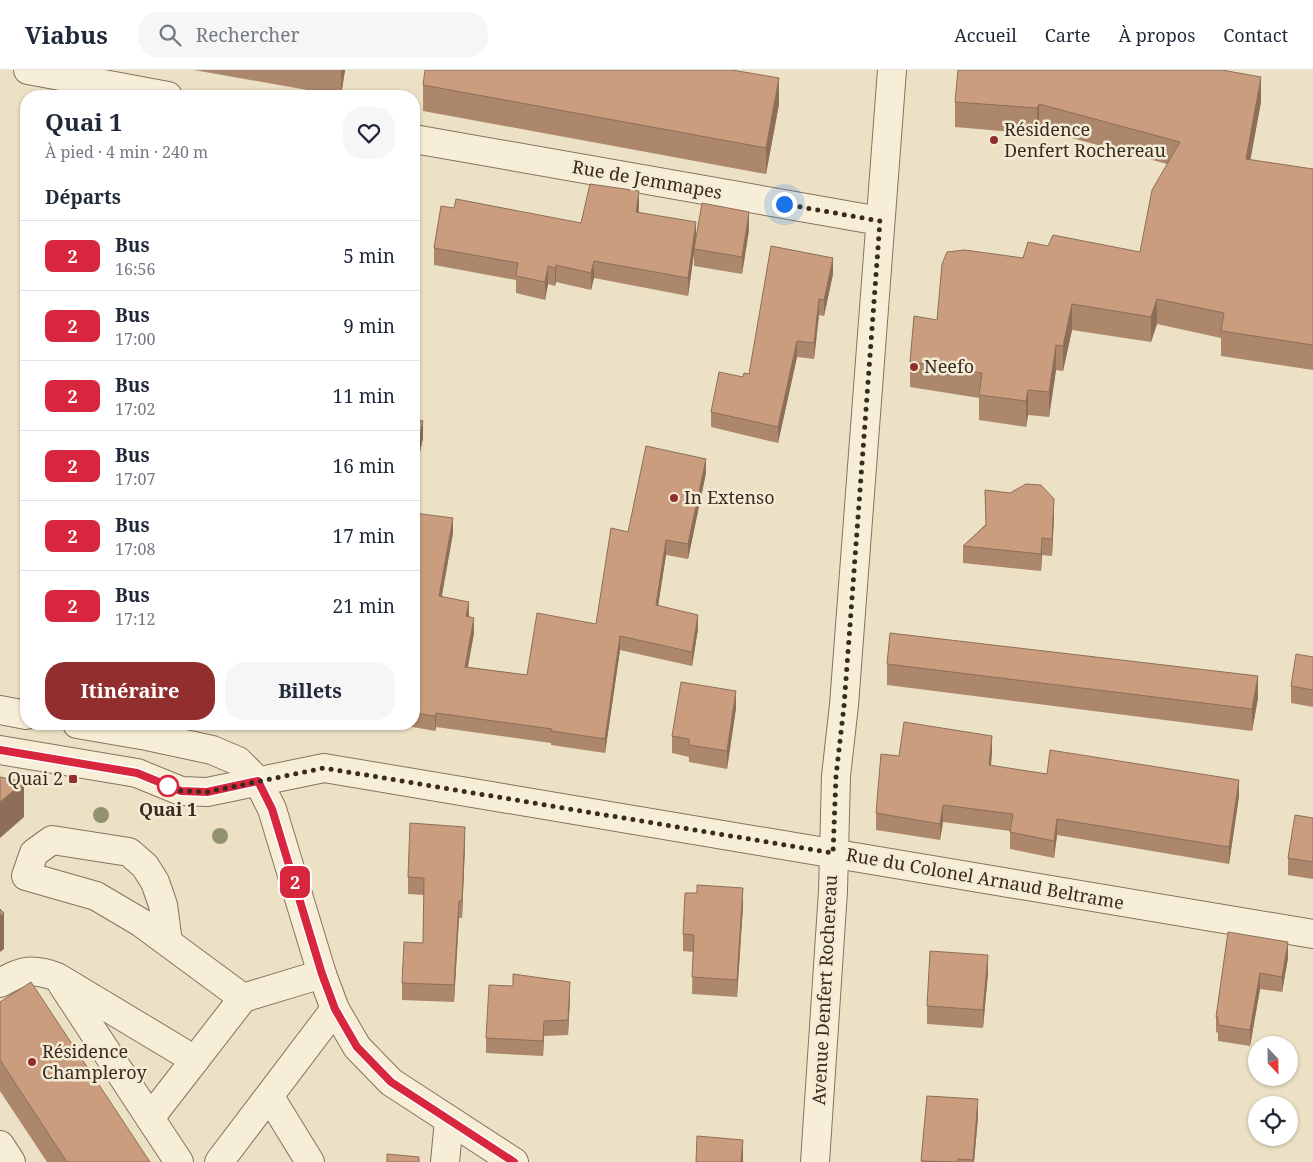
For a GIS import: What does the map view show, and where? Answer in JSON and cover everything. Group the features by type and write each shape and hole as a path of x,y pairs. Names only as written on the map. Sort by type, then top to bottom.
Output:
{"street":[{"path":"28,70 104,77 148,90"},
{"name":"Avenue Denfert Rochereau","path":"815,1162 832,898 836,776 844,706 892,70"},
{"name":"Rue de Jemmapes","path":"420,140 880,221"},
{"path":"0,710 20,714"},
{"path":"148,730 212,750 238,761 258,781 272,809 322,974 335,1009 357,1047 391,1082 514,1162"},
{"name":"Rue du Colonel Arnaud Beltrame","path":"0,750 137,773 181,791 207,792 324,768 1313,934"},
{"path":"168,942 162,905 155,882 145,866 129,852 52,840 34,853 26,876 96,896 140,922 243,998"},
{"path":"0,983 28,971 42,971 57,977 195,1060"},
{"path":"150,1118 243,998 322,974"},
{"path":"57,977 179,1162"},
{"path":"219,1162 335,1009"},
{"path":"270,1097 310,1162"},
{"path":"445,1162 448,1120"},
{"path":"0,1145 12,1162"}],"building":[{"path":"425,70 732,70 779,78 766,148 423,85"},
{"path":"958,70 1222,70 1261,77 1246,159 1313,169 1313,345 1221,331 1224,313 1157,299 1151,317 1072,304 1063,346 1056,345 1049,392 1028,390 1026,401 979,395 982,373 910,362 914,316 937,320 942,264 947,252 965,250 1023,258 1028,242 1048,246 1053,235 1140,252 1152,190 1180,142 1039,104 1037,108 955,102"},
{"path":"590,184 639,191 636,212 696,222 688,278 594,261 591,273 556,265 555,268 548,266 545,282 516,276 518,263 434,248 441,206 454,208 456,199 581,223"},
{"path":"702,203 749,212 742,257 694,249"},
{"path":"771,246 833,258 824,300 819,299 814,343 797,341 778,427 711,412 719,372 743,377 744,373 749,374"},
{"path":"420,420 423,421 420,435"},
{"path":"646,446 706,459 688,544 666,540 656,605 698,615 692,652 620,636 605,739 551,731 552,729 436,713 435,716 420,714 420,514 453,518 439,596 469,602 466,616 474,618 465,667 527,675 537,613 596,624 611,528 628,532"},
{"path":"1026,484 1041,485 1054,499 1052,539 1042,538 1041,554 963,546 986,525 985,490 1010,493"},
{"path":"890,633 1258,676 1252,709 887,664"},
{"path":"1296,654 1313,657 1313,690 1291,686"},
{"path":"681,682 736,691 727,751 689,745 689,739 672,736"},
{"path":"904,722 992,736 989,765 1047,774 1050,750 1239,780 1229,847 1057,819 1054,841 1010,832 1013,814 943,805 940,824 876,813 881,754 899,756"},
{"path":"0,777 24,782 0,802"},
{"path":"1295,815 1313,818 1313,862 1288,858"},
{"path":"410,823 465,827 462,901 459,901 454,985 402,983 404,942 423,943 424,878 408,877"},
{"path":"697,885 743,888 737,980 692,977 694,935 683,934 685,893 697,893"},
{"path":"1228,932 1288,942 1282,977 1260,973 1250,1030 1218,1025 1218,1017 1216,1017"},
{"path":"930,951 988,955 983,1010 927,1006"},
{"path":"513,974 570,982 568,1020 544,1021 543,1041 486,1038 489,985 513,986"},
{"name":"Résidence Champleroy","path":"31,982 150,1162 67,1162 0,1060 0,1002"},
{"path":"927,1096 978,1099 973,1160 958,1159 958,1162 921,1161"},
{"path":"697,1136 743,1140 741,1162 696,1162"},
{"path":"387,1154 419,1157 419,1162 387,1162"}],"bus line":[{"name":"2","path":"0,750 137,773 181,791 207,792 258,781 272,809 322,974 335,1009 357,1047 391,1082 514,1162"}],"place":[{"name":"Résidence Denfert Rochereau","path":"994,140"},
{"name":"Neefo","path":"914,367"},
{"name":"In Extenso","path":"674,498"},
{"name":"Quai 2","path":"73,779"},
{"name":"Quai 1","path":"168,786"},
{"name":"Résidence Champleroy","path":"32,1062"}],"route":[{"path":"168,786 166,785 181,791 207,792 324,768 833,853 836,776 844,706 880,221 784,204"}]}
